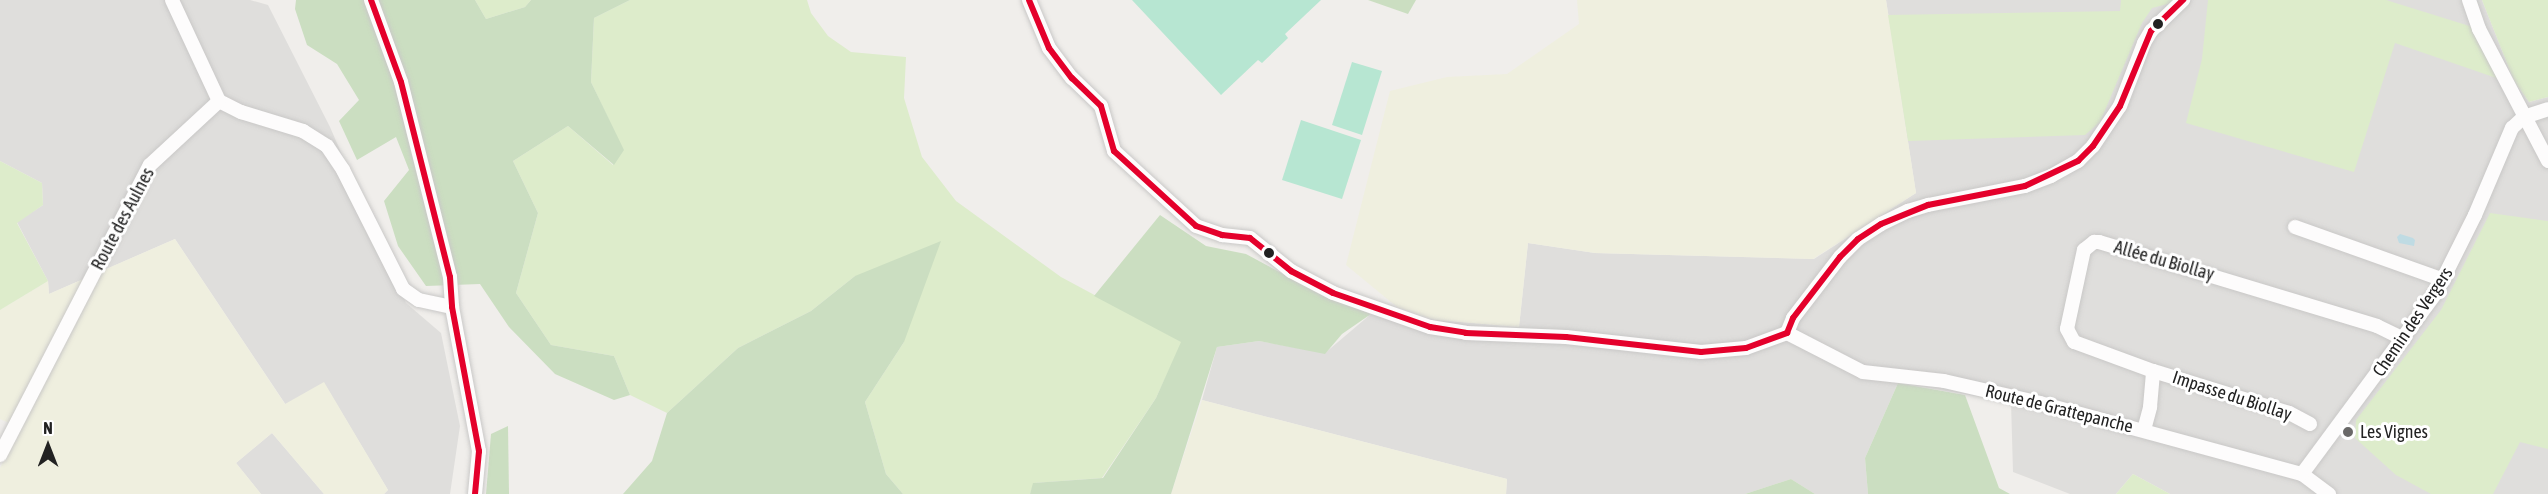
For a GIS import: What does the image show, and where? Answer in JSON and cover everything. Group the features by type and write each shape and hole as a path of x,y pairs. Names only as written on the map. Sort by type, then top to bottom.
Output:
{"street":[{"path":"172,0 219,101 241,112 303,131 327,146 343,170 403,289 419,300 452,307"},
{"path":"371,0 401,82 450,278 452,307 479,451 475,494"},
{"path":"1029,0 1049,48 1072,78 1101,106 1114,151 1196,226 1222,235 1250,238 1291,271 1333,293 1430,327 1466,333 1576,338 1701,352 1746,348 1787,333 1793,318 1840,257 1858,239 1881,224 1908,211 1928,205 2025,186 2051,176 2078,161 2094,146 2120,106 2144,43 2151,31 2183,0"},
{"path":"2469,0 2479,29 2548,162"},
{"name":"Route des Aulnes","path":"0,456 150,165 219,101"},
{"path":"2526,117 2548,109"},
{"name":"Chemin des Vergers","path":"2302,474 2404,339 2444,280 2475,215 2503,144 2512,128 2526,117"},
{"path":"2295,227 2444,280"},
{"name":"Allée du Biollay","path":"2153,371 2074,342 2069,336 2067,329 2084,250 2094,242 2378,326 2404,339"},
{"name":"Route de Grattepanche","path":"1787,333 1844,365 1863,372 1944,381 2144,430 2302,474 2329,494"},
{"path":"2144,430 2150,407 2153,371"},
{"name":"Impasse du Biollay","path":"2153,371 2289,412 2310,424"}],"shaded area":[{"path":"0,0 250,0 268,5 330,127 406,303 441,333 460,426 450,494 384,494 388,490 324,383 286,405 175,239 49,294 48,281 17,222 43,205 42,183 0,161"},
{"path":"1886,0 2482,0 2514,81 2529,102 2548,97 2548,494 2170,494 2133,474 2116,494 2070,494 2013,472 2011,402 1898,383 1865,458 1868,494 1815,494 1791,479 1745,494 1506,494 1507,479 1202,400 1217,347 1259,341 1325,353 1371,314 1519,327 1528,243 1595,253 1814,259 1916,193"},
{"path":"272,433 324,494 261,494 236,463"}],"green space":[{"path":"296,0 475,0 486,19 525,7 531,0 630,0 594,18 591,82 624,150 614,165 568,126 513,161 538,213 516,293 551,345 614,356 630,395 614,400 555,374 509,327 480,284 426,286 398,246 384,201 409,170 396,137 357,160 339,121 359,100 337,64 307,45 295,9"},
{"path":"475,0 531,0 525,7 486,19"},
{"path":"630,0 807,0 811,13 828,36 851,52 906,57 904,98 922,157 956,201 1061,277 1182,342 1156,398 1102,478 1034,483 1030,494 903,494 886,474 865,402 904,342 855,276 811,311 738,348 667,413 630,395 614,356 551,345 516,293 538,213 513,161 568,126 613,165 623,150 591,82 594,18"},
{"path":"1132,0 1321,0 1285,34 1288,38 1262,63 1258,60 1221,95"},
{"path":"1368,0 1416,0 1408,14"},
{"path":"1577,0 1886,0 1916,193 1813,259 1595,253 1528,243 1519,327 1435,320 1397,307 1346,265 1390,91 1447,77 1507,74 1579,24"},
{"path":"2121,0 2183,0 2152,8 2142,23 2100,122 2085,135 1908,141 1888,15 2120,11"},
{"path":"2208,0 2386,0 2479,29 2505,81 2395,43 2354,172 2186,123 2202,59"},
{"path":"2482,0 2548,0 2548,97 2529,102 2514,81"},
{"path":"1352,62 1382,71 1362,135 1332,125"},
{"path":"1301,120 1361,140 1342,199 1282,180"},
{"path":"0,161 42,183 43,205 17,223 48,281 0,310"},
{"path":"2490,213 2548,221 2548,449 2520,442 2493,494 2431,494 2396,475 2355,438 2356,420 2441,310"},
{"path":"1160,215 1206,246 1246,254 1313,290 1371,314 1342,334 1325,354 1259,341 1217,347 1171,494 1030,494 1033,483 1103,478 1156,398 1181,342 1094,296"},
{"path":"175,239 285,404 324,382 388,490 384,494 324,494 272,433 236,463 261,494 0,494 0,468 20,428 0,419 0,310 48,281 49,294"},
{"path":"941,241 904,342 865,402 886,474 903,494 623,494 652,461 667,413 738,348 811,311 855,276"},
{"path":"1898,383 1965,395 1999,488 2010,494 1868,494 1865,458"},
{"path":"1202,400 1507,479 1506,494 1171,494"},
{"path":"508,426 509,494 486,494 491,434"},
{"path":"2133,474 2170,494 2116,494"},
{"path":"1791,479 1815,494 1745,494"}],"water":[{"path":"2400,234 2413,238 2414,246 2399,243 2397,237"}],"transit line":[{"path":"371,0 401,82 450,277 452,307 479,451 475,494"},
{"path":"1029,0 1049,48 1072,78 1101,106 1114,151 1196,226 1222,235 1250,238 1291,271 1333,293 1430,327 1466,333 1566,337 1701,352 1746,348 1787,333"},
{"path":"1787,333 1793,318 1840,257 1858,239 1881,224 1928,205 2025,186 2078,161 2093,146 2120,106 2151,31 2183,0"}],"place":[{"name":"Les Vignes","path":"2348,432"}]}
